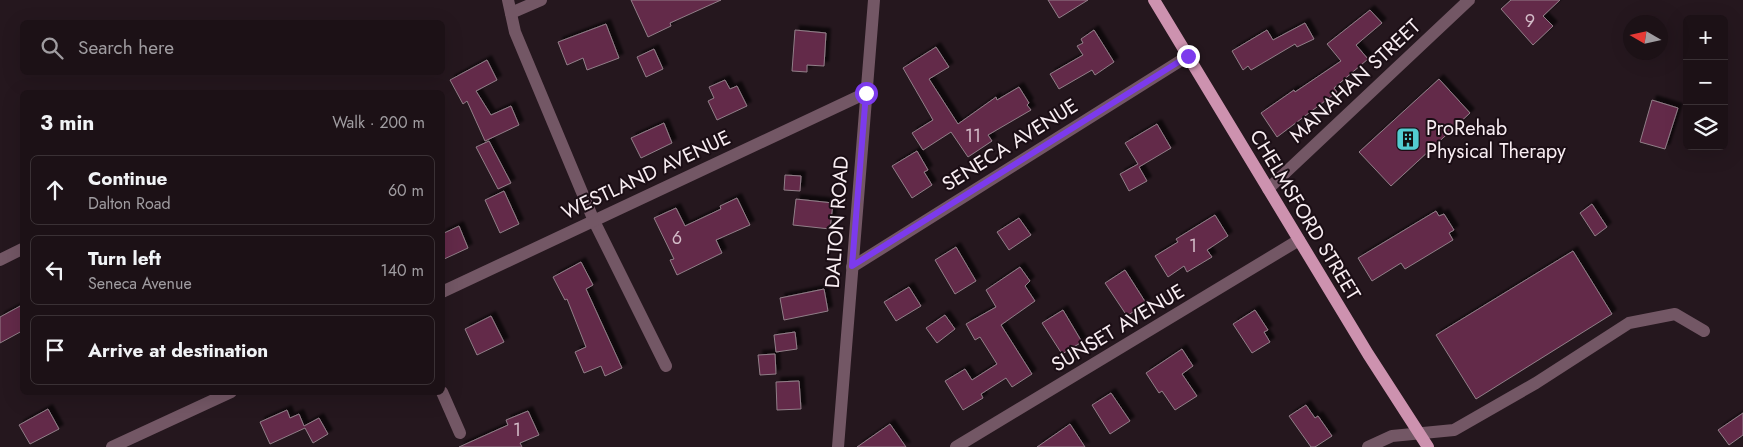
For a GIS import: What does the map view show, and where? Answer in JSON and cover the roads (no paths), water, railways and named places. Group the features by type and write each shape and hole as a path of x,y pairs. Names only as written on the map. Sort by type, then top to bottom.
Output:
{"main road":[{"name":"CHELMSFORD STREET","path":"1154,0 1368,354 1428,447"}],"street":[{"path":"541,0 510,6 515,32 594,221 666,366"},
{"name":"DALTON ROAD","path":"838,447 874,0"},
{"name":"MANAHAN STREET","path":"1268,189 1469,0"},
{"name":"SENECA AVENUE","path":"852,266 1188,56"},
{"name":"WESTLAND AVENUE","path":"445,291 866,93"},
{"name":"SUNSET AVENUE","path":"956,447 1299,240"},
{"path":"0,260 20,250"},
{"path":"1368,447 1392,436 1454,430 1536,383 1629,323 1675,314 1704,331"},
{"path":"112,447 206,398 219,395"},
{"path":"443,395 460,433"}],"place":[{"name":"ProRehab Physical Therapy","path":"1408,139"}]}
